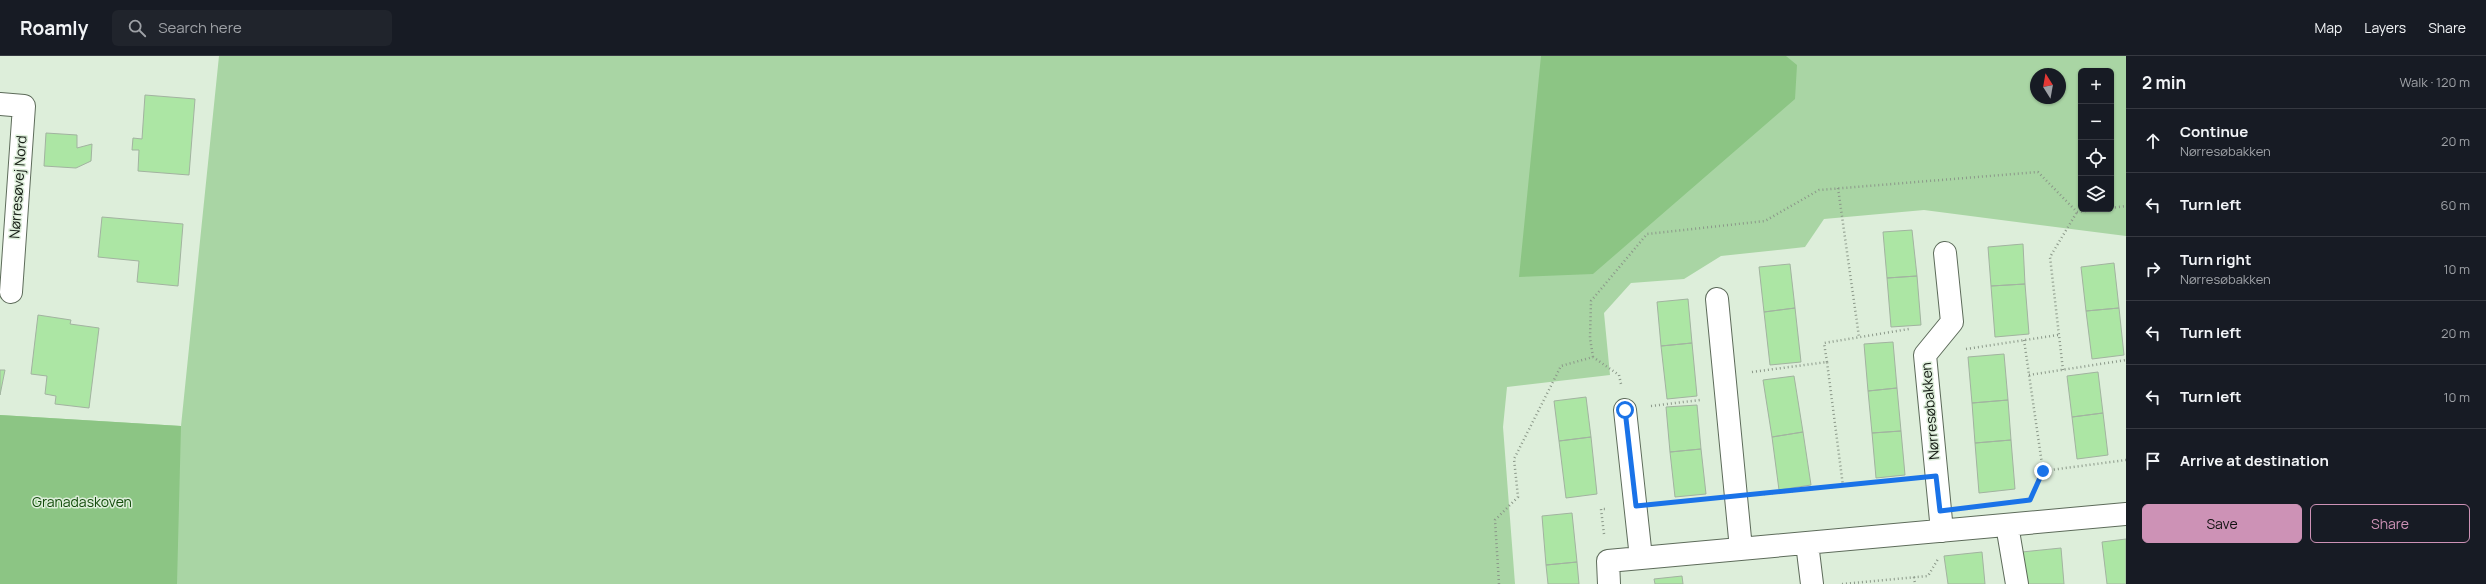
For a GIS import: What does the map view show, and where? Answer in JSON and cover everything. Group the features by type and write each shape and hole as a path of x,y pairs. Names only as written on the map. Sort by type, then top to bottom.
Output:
{"street":[{"name":"Nørresøvej Nord","path":"0,104 24,106 11,292"},
{"path":"1945,253 1952,322"},
{"path":"1717,299 1741,549"},
{"name":"Nørresøbakken","path":"1942,531 1925,355 1952,322"},
{"path":"1625,410 1641,558"},
{"path":"1610,584 1608,561 2126,514"},
{"path":"2007,525 2017,584"},
{"path":"1807,543 1812,584"}],"path":[{"path":"1619,374 1593,357 1590,338 1591,301 1647,234 1765,221 1819,190 2038,172 2077,212 2050,257 2063,370"},
{"path":"1838,188 1859,338"},
{"path":"2114,208 2126,206"},
{"path":"1844,486 1824,343 1952,322"},
{"path":"1925,355 2058,335"},
{"path":"2024,340 2043,471 2030,500"},
{"path":"1499,584 1496,520 1518,497 1514,459 1561,366 1593,357"},
{"path":"2029,375 2126,360"},
{"path":"1625,410 1827,362"},
{"path":"2043,471 2126,460"},
{"path":"1636,506 1936,476"},
{"path":"1914,577 1915,584"}],"green space":[{"path":"219,56 2126,56 2126,236 1924,210 1824,219 1805,247 1721,256 1684,279 1631,283 1604,313 1610,375 1507,387 1503,427 1515,584 0,584 0,415 181,426"},
{"path":"1541,56 1786,56 1797,65 1795,99 1593,274 1519,277"},
{"name":"Granadaskoven","path":"0,415 181,426 177,584 0,584"}],"building":[{"path":"145,95 195,99 189,175 138,171 139,150 132,150 133,138 142,139"},
{"path":"46,133 77,135 77,148 92,144 91,161 76,168 44,166"},
{"path":"102,217 183,224 178,286 137,282 139,261 98,257"},
{"path":"1912,230 1917,276 1887,278 1883,232"},
{"path":"2023,244 2025,284 1991,286 1988,247"},
{"path":"2114,263 2119,308 2086,311 2081,267"},
{"path":"1790,264 1795,308 1764,312 1759,267"},
{"path":"1917,276 1921,325 1891,327 1887,278"},
{"path":"2025,284 2029,334 1995,337 1991,286"},
{"path":"1688,299 1692,343 1661,346 1657,302"},
{"path":"1795,308 1801,362 1770,365 1764,312"},
{"path":"2119,308 2124,355 2092,359 2086,311"},
{"path":"38,315 71,320 70,324 99,328 89,408 55,404 56,396 45,394 47,376 31,374"},
{"path":"1893,342 1897,388 1868,391 1864,344"},
{"path":"1692,343 1697,396 1667,399 1661,346"},
{"path":"2004,354 2008,400 1972,403 1968,357"},
{"path":"0,370 5,370 0,395"},
{"path":"2098,372 2103,413 2072,417 2067,376"},
{"path":"1794,376 1803,432 1772,437 1763,380"},
{"path":"1897,388 1901,431 1872,433 1868,391"},
{"path":"1586,397 1591,437 1559,441 1554,401"},
{"path":"2008,400 2011,440 1975,443 1972,403"},
{"path":"1697,405 1701,449 1670,452 1666,407"},
{"path":"2103,413 2108,455 2077,459 2072,417"},
{"path":"1901,431 1905,475 1876,478 1872,433"},
{"path":"1803,432 1811,485 1779,490 1772,437"},
{"path":"1591,437 1597,494 1566,498 1559,441"},
{"path":"2011,440 2015,489 1979,493 1975,443"},
{"path":"1701,449 1706,494 1675,497 1670,452"},
{"path":"1572,513 1577,562 1546,565 1542,516"},
{"path":"2126,539 2126,584 2107,584 2102,542"},
{"path":"2061,548 2064,584 2025,584 2022,552"},
{"path":"1982,552 1985,584 1948,584 1944,556"},
{"path":"1577,562 1579,584 1548,584 1546,565"},
{"path":"1682,576 1683,584 1655,584 1654,579"}],"route":[{"path":"1625,410 1636,506 1936,476 1940,511 2030,500 2043,471"}]}
